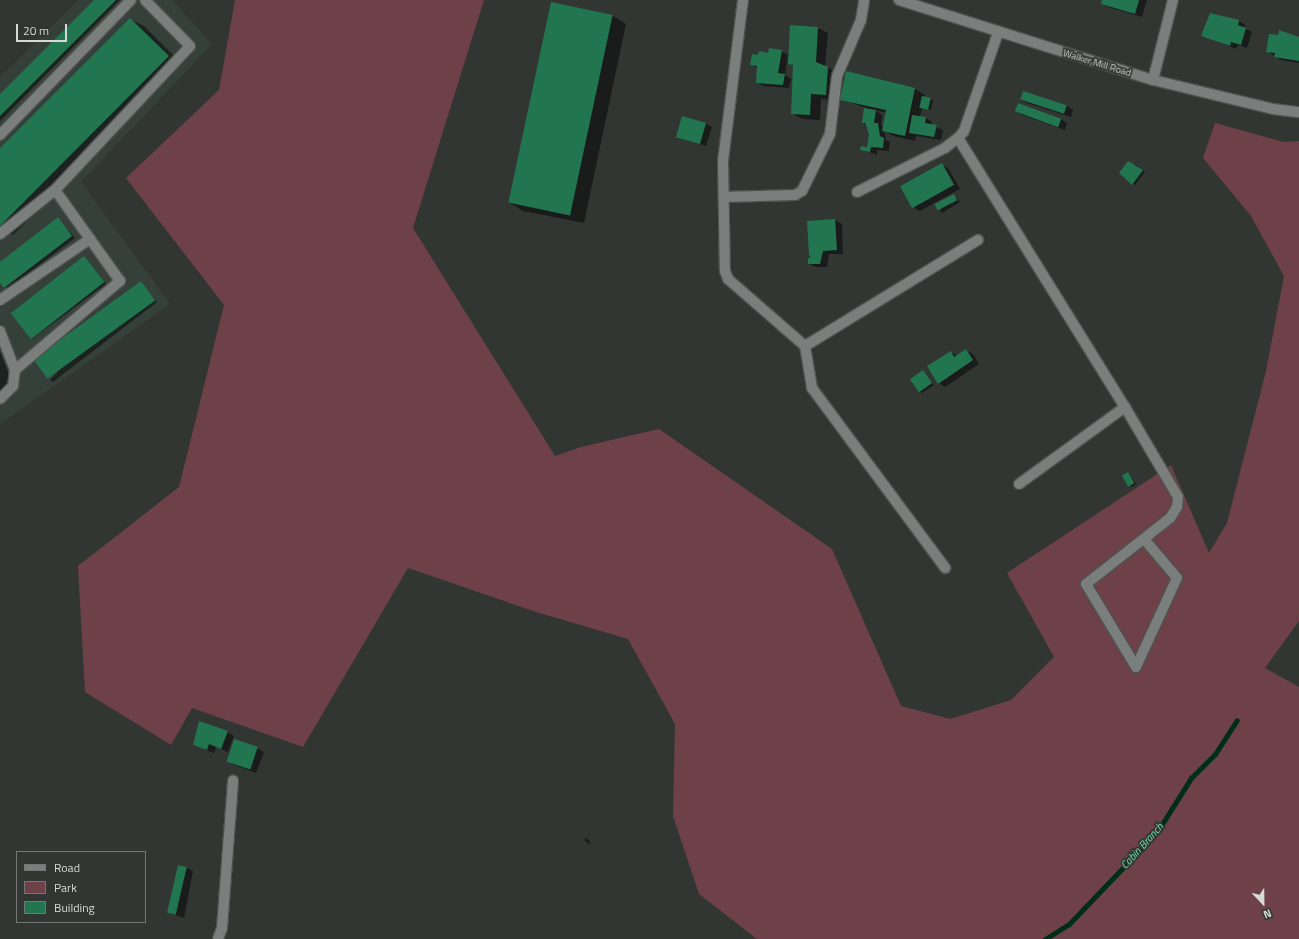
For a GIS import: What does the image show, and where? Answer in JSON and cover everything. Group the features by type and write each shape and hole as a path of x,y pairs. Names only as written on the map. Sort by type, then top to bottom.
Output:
{"street":[{"path":"0,135 131,0"},
{"path":"0,234 54,190 190,46 145,0"},
{"path":"743,0 723,161 725,271 728,279 805,346 812,388 945,568"},
{"path":"724,197 795,195 802,191 830,134 837,76 862,20 864,0"},
{"name":"Walker Mill Road","path":"899,0 998,33 1153,80 1273,109 1299,112"},
{"path":"1153,80 1173,0"},
{"path":"857,192 945,148 958,138 964,131 998,33"},
{"path":"958,138 1125,407 1178,497 1177,507 1170,518 1086,584 1136,667 1177,578 1144,539"},
{"path":"15,370 120,280 54,190"},
{"path":"0,300 90,239"},
{"path":"805,346 978,240"},
{"path":"0,331 15,370 13,386 0,399"},
{"path":"1019,484 1125,407"},
{"path":"218,939 222,928 233,780"}],"shaded area":[{"path":"79,0 172,0 212,44 81,182 170,304 0,424 0,77"}],"green space":[{"path":"235,0 484,0 413,228 555,456 581,447 659,429 832,549 901,706 950,719 1011,700 1054,657 1007,573 1171,465 1209,553 1227,523 1266,371 1284,276 1251,216 1203,158 1215,123 1284,142 1299,141 1299,621 1265,668 1299,687 1299,939 757,939 699,894 673,816 675,724 628,639 533,611 408,568 303,747 192,708 171,745 85,692 78,566 179,487 224,305 126,178 219,90"}],"building":[{"path":"94,0 116,0 0,116 0,94"},
{"path":"1102,0 1139,0 1135,14 1101,4"},
{"path":"551,2 613,15 570,216 508,203"},
{"path":"1210,13 1239,20 1238,25 1246,28 1241,45 1231,42 1230,46 1201,36"},
{"path":"130,18 169,56 0,226 0,148"},
{"path":"790,25 818,27 816,62 828,67 826,95 811,94 810,115 791,114 793,65 788,64"},
{"path":"1279,30 1299,37 1299,61 1274,57 1275,53 1266,52 1269,34 1278,35"},
{"path":"769,48 782,50 778,73 785,74 783,85 756,83 757,66 750,65 752,54 758,55 759,51 768,53"},
{"path":"846,71 915,88 905,136 882,131 886,110 840,100"},
{"path":"1023,91 1067,105 1064,114 1020,100"},
{"path":"922,96 931,98 928,110 919,108"},
{"path":"1018,103 1061,119 1058,127 1015,111"},
{"path":"864,108 876,110 874,123 878,123 880,136 884,138 883,148 871,147 870,152 860,150 861,146 867,147 869,134 865,123 862,123"},
{"path":"912,115 926,117 925,123 937,125 934,137 909,133"},
{"path":"682,116 706,123 700,144 676,137"},
{"path":"1128,161 1143,170 1132,185 1119,173"},
{"path":"942,163 954,185 912,208 900,186"},
{"path":"954,194 957,200 938,210 934,204"},
{"path":"58,217 72,236 4,288 0,283 0,262"},
{"path":"835,219 837,250 823,251 820,264 808,264 808,258 811,258 809,255 807,221"},
{"path":"84,256 104,282 31,339 11,313"},
{"path":"141,281 155,300 48,379 33,359"},
{"path":"966,349 973,360 938,384 927,366 951,351 954,357"},
{"path":"923,370 932,383 919,392 910,379"},
{"path":"1128,472 1134,483 1128,487 1122,475"},
{"path":"199,721 228,731 221,749 209,744 207,750 193,745"},
{"path":"234,739 258,747 250,770 227,762"},
{"path":"178,865 187,867 176,915 167,913"}],"waterway":[{"name":"Cabin Branch","path":"1045,939 1069,924 1157,832 1191,778 1215,754 1237,720"}]}
